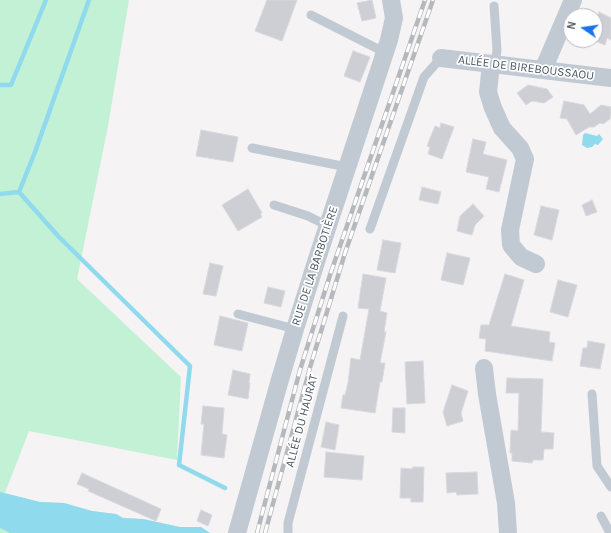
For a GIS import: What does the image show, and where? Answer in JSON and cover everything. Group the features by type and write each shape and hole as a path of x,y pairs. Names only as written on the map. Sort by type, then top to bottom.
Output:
{"street":[{"name":"RUE DE LA BARBOTIÈRE","path":"237,533 295,329 394,18 391,0"},
{"path":"543,70 573,0"},
{"name":"ALLÉE DE BIREBOUSSAOU","path":"441,58 611,78"},
{"path":"493,64 488,92 493,108 502,128 520,148 526,159 510,230 511,245 521,257 536,264"},
{"path":"484,368 487,394 506,502 508,533"}],"lane":[{"path":"493,64 497,50 494,6"},
{"path":"311,15 384,52"},
{"path":"370,229 424,77 441,58"},
{"path":"252,148 347,167"},
{"path":"274,204 308,216 328,226"},
{"path":"238,314 295,329"},
{"name":"ALLÉE DU HAURAT","path":"288,533 288,522 343,316"},
{"path":"592,394 597,466 611,487"},
{"path":"602,516 610,533"}],"green space":[{"path":"0,0 129,0 108,126 77,279 181,377 177,460 29,431 5,493 40,502 64,503 92,511 116,514 123,518 143,519 180,527 201,527 210,533 0,533"}],"water":[{"path":"585,133 597,136 599,134 603,139 598,145 595,144 592,147 587,148 582,145 583,135"},
{"path":"0,492 40,502 64,503 92,511 116,514 123,518 143,519 180,527 201,527 210,533 10,533 0,528"}],"building":[{"path":"267,0 297,0 282,41 255,31"},
{"path":"372,0 376,18 362,21 357,3"},
{"path":"603,14 611,18 611,40 607,38 605,45 603,44"},
{"path":"353,51 370,57 360,82 344,76"},
{"path":"528,85 547,89 553,97 544,103 532,101 526,105 517,93"},
{"path":"564,101 584,105 590,114 601,105 611,107 610,119 603,124 600,123 594,127 589,127 576,135 567,119 560,118"},
{"path":"441,123 454,127 442,159 428,154 430,147 427,146 435,126 440,128"},
{"path":"201,130 238,137 233,162 196,156"},
{"path":"473,139 486,142 483,154 507,160 499,192 486,189 489,177 466,172"},
{"path":"422,187 441,192 438,204 419,200"},
{"path":"248,189 262,213 260,214 262,217 238,231 222,205"},
{"path":"592,200 597,212 586,216 582,205"},
{"path":"473,204 484,216 475,225 472,235 457,231 460,216"},
{"path":"541,206 559,210 552,240 534,235"},
{"path":"383,240 401,243 395,273 377,270"},
{"path":"447,253 470,258 463,285 441,280"},
{"path":"210,263 223,266 216,296 203,294"},
{"path":"363,274 386,278 380,311 387,313 384,332 386,332 380,363 385,363 375,413 341,408 343,395 345,395 348,383 351,358 360,360 369,309 358,308"},
{"path":"505,274 524,280 511,326 550,332 549,342 555,343 552,361 485,351 486,339 479,338 481,325 489,325"},
{"path":"558,280 577,285 568,317 550,312"},
{"path":"268,287 285,291 281,307 264,303"},
{"path":"220,316 248,323 242,351 214,345"},
{"path":"588,341 605,344 600,369 580,366 583,348 587,348"},
{"path":"423,361 425,403 407,404 405,362"},
{"path":"233,370 250,374 248,399 228,395"},
{"path":"507,378 543,379 541,432 554,433 553,449 544,449 543,460 533,460 532,463 512,461 512,453 510,453 511,430 518,431 519,393 506,393"},
{"path":"452,385 468,391 461,413 463,421 447,426 443,412"},
{"path":"203,406 224,408 222,434 227,435 224,458 201,455 204,424 201,424"},
{"path":"393,408 405,408 405,433 392,432"},
{"path":"326,422 339,425 335,450 321,447"},
{"path":"326,452 364,456 362,480 324,477"},
{"path":"413,467 424,467 423,502 411,502 411,498 400,498 401,468 412,469"},
{"path":"477,472 478,494 457,495 456,492 447,493 446,473"},
{"path":"82,473 161,509 156,521 88,491 89,489 77,484"},
{"path":"201,510 212,515 208,526 197,521"}],"waterway":[{"path":"0,85 11,85 46,0"},
{"path":"19,192 35,152 89,0"},
{"path":"19,192 59,237 190,366 179,465 225,488"},
{"path":"0,194 19,192"}],"railway":[{"path":"257,533 300,370 330,275 425,0"},
{"path":"265,533 311,364 345,253 433,0"}]}
